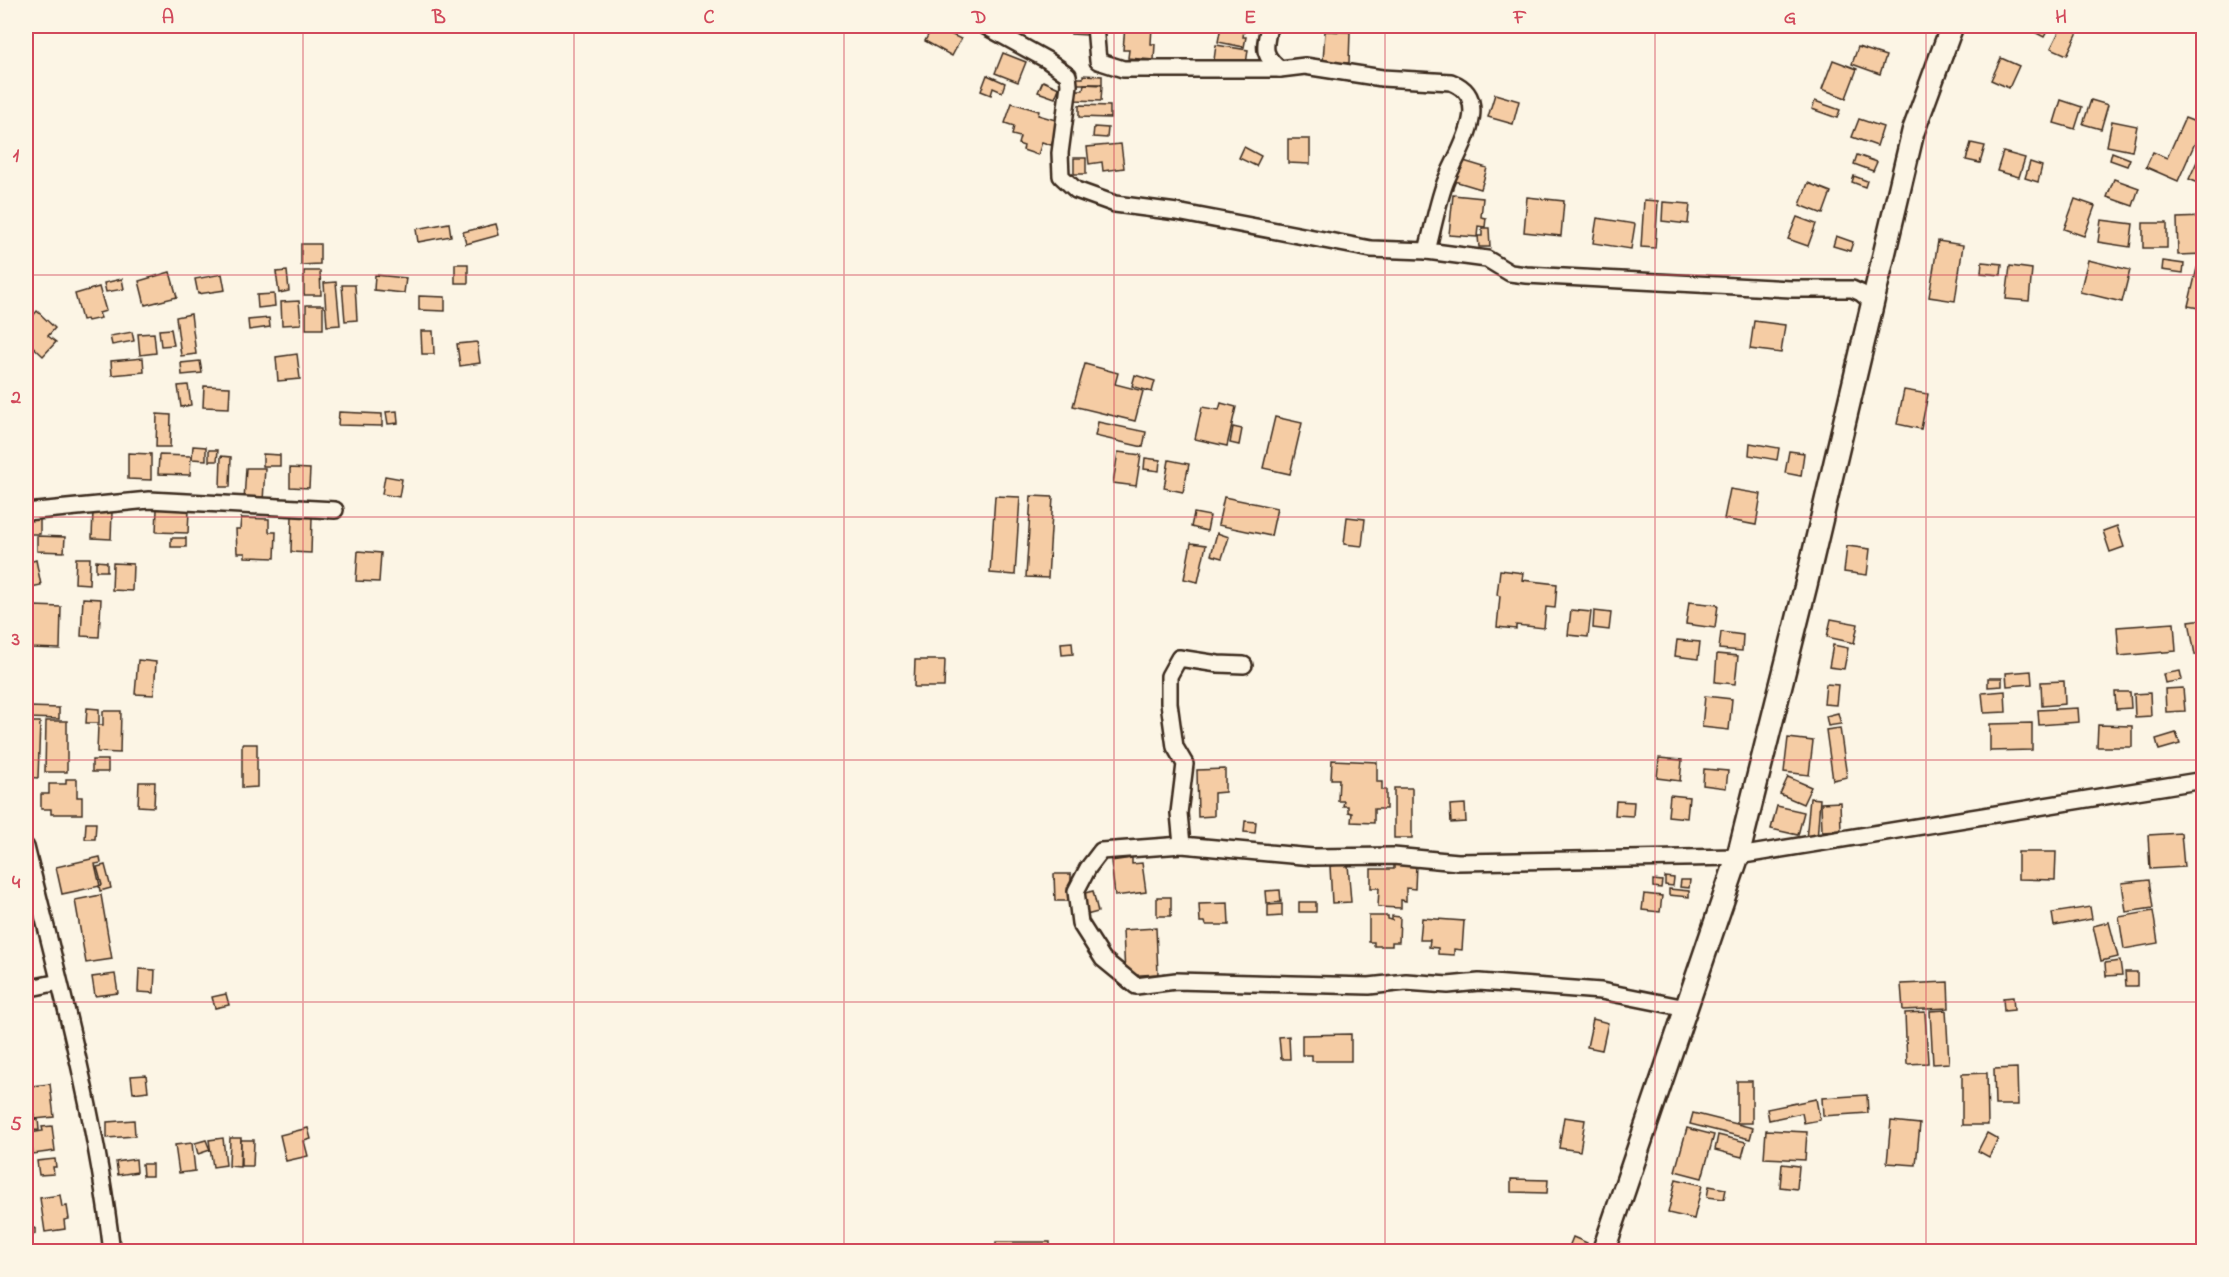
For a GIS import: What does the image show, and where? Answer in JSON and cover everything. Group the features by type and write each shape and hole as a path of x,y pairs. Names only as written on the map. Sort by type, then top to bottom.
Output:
{"street":[{"path":"985,26 1047,60 1068,75 1070,85 1060,153 1061,176 1076,190 1115,204 1177,212 1371,249 1427,250 1487,259 1510,273 1791,289 1852,289 1873,303"},
{"path":"1095,26 1098,61 1123,69 1280,69 1305,66 1382,78 1451,82 1460,85 1468,92 1472,104 1470,129 1445,183 1427,250"},
{"path":"1269,26 1265,50 1269,60 1280,69"},
{"path":"1603,1251 1738,857 1806,585 1913,132 1952,26"},
{"path":"26,512 149,500 335,510"},
{"path":"1182,845 1179,813 1185,764 1175,747 1169,703 1169,676 1179,658 1244,665"},
{"path":"1686,1008 1601,991 1479,982 1448,984 1406,982 1369,986 1176,981 1136,986 1103,959 1080,923 1076,891 1088,868 1101,851 1182,845 1313,857 1393,856 1458,862 1738,857 2204,780"},
{"path":"26,847 96,1146 112,1251"},
{"path":"26,989 59,982"}],"building":[{"path":"933,26 961,39 952,56 925,41"},
{"path":"1017,26 1029,26 1027,30"},
{"path":"1072,26 1088,26 1087,35 1071,34"},
{"path":"1125,26 1152,26 1151,44 1155,44 1154,60 1128,58 1129,50 1123,50"},
{"path":"1221,26 1248,26 1247,31 1244,30 1243,37 1246,37 1244,47 1218,42"},
{"path":"2023,26 2050,26 2044,37"},
{"path":"2062,26 2078,32 2067,55 2051,48"},
{"path":"1325,31 1350,32 1349,63 1323,62"},
{"path":"1216,45 1248,50 1246,64 1214,60"},
{"path":"1858,47 1886,56 1880,74 1852,64"},
{"path":"1003,53 1026,62 1018,82 995,73"},
{"path":"2001,58 2019,66 2009,88 1991,80"},
{"path":"1833,60 1857,69 1846,98 1822,89"},
{"path":"987,75 1005,83 1002,92 993,88 991,95 981,91"},
{"path":"1083,75 1102,76 1102,84 1075,84 1076,78 1083,78"},
{"path":"1043,81 1059,88 1055,98 1038,92"},
{"path":"1084,84 1102,85 1101,101 1075,100 1075,90 1083,90"},
{"path":"1495,94 1519,101 1513,124 1488,117"},
{"path":"2061,100 2082,107 2075,129 2054,123"},
{"path":"2091,100 2108,105 2101,129 2083,124"},
{"path":"1815,101 1840,110 1837,118 1812,109"},
{"path":"1012,103 1039,111 1038,115 1059,121 1051,145 1042,142 1038,155 1023,150 1024,146 1018,144 1020,137 1012,135 1014,126 1005,123"},
{"path":"1079,105 1110,106 1110,118 1079,117"},
{"path":"2185,118 2203,125 2178,181 2146,167 2153,152 2167,158"},
{"path":"1859,119 1883,127 1877,146 1852,137"},
{"path":"2112,121 2137,126 2132,151 2107,146"},
{"path":"1094,127 1108,128 1107,138 1093,137"},
{"path":"1288,139 1310,139 1310,164 1288,163"},
{"path":"1971,143 1985,146 1980,163 1966,160"},
{"path":"1121,144 1124,168 1103,171 1102,162 1089,164 1087,147"},
{"path":"1244,147 1261,156 1256,166 1239,158"},
{"path":"2003,152 2025,158 2019,177 1997,171"},
{"path":"2112,152 2130,159 2127,166 2110,160"},
{"path":"1857,155 1877,162 1873,171 1854,164"},
{"path":"2200,155 2204,157 2203,185 2189,179"},
{"path":"1074,158 1086,158 1086,174 1074,174"},
{"path":"1457,159 1487,168 1481,189 1451,180"},
{"path":"2030,162 2042,166 2038,182 2025,178"},
{"path":"1854,176 1867,181 1865,187 1852,182"},
{"path":"2114,179 2139,188 2133,206 2107,197"},
{"path":"1808,183 1831,192 1823,214 1800,205"},
{"path":"1453,195 1483,198 1481,217 1486,218 1485,227 1478,226 1477,237 1449,235"},
{"path":"1527,197 1564,201 1561,236 1524,232"},
{"path":"2075,199 2095,206 2084,236 2064,229"},
{"path":"1644,200 1658,201 1655,248 1641,247"},
{"path":"1663,202 1690,204 1688,224 1662,221"},
{"path":"1797,217 1816,224 1808,246 1788,239"},
{"path":"2204,217 2204,254 2178,255 2177,218"},
{"path":"1597,218 1635,224 1631,249 1593,243"},
{"path":"2101,220 2133,224 2130,247 2098,242"},
{"path":"449,223 451,236 418,242 416,229"},
{"path":"2143,223 2167,223 2167,248 2143,248"},
{"path":"496,224 499,235 466,244 463,232"},
{"path":"1482,228 1489,228 1490,247 1479,247 1478,236 1482,236"},
{"path":"1836,236 1853,242 1850,251 1833,246"},
{"path":"1938,241 1963,245 1955,301 1929,297"},
{"path":"301,244 320,244 320,264 301,265"},
{"path":"2088,260 2130,270 2122,302 2080,292"},
{"path":"2163,261 2184,264 2183,273 2162,270"},
{"path":"1982,262 2002,264 2001,275 1981,273"},
{"path":"455,264 468,264 468,283 455,283"},
{"path":"2010,266 2032,269 2029,301 2006,299"},
{"path":"2197,268 2204,269 2204,309 2188,306"},
{"path":"287,271 289,291 279,293 276,272"},
{"path":"304,271 320,271 321,295 304,295"},
{"path":"170,272 177,297 145,305 139,281"},
{"path":"222,274 225,290 198,294 195,279"},
{"path":"375,275 406,278 404,293 374,290"},
{"path":"122,279 124,289 106,292 104,283"},
{"path":"336,282 340,325 327,326 324,283"},
{"path":"342,285 355,285 357,320 345,321"},
{"path":"99,287 106,311 99,313 101,318 82,320 75,294"},
{"path":"274,294 275,306 258,308 257,295"},
{"path":"419,296 445,297 445,311 419,310"},
{"path":"299,301 301,324 282,325 281,302"},
{"path":"306,305 323,305 323,329 306,329"},
{"path":"37,311 55,328 48,336 56,342 43,356 26,340 26,324"},
{"path":"191,314 196,354 181,356 176,317"},
{"path":"269,318 270,327 249,330 248,320"},
{"path":"1754,321 1785,325 1781,353 1750,349"},
{"path":"171,329 174,345 161,346 159,330"},
{"path":"421,331 433,331 434,354 422,354"},
{"path":"132,332 134,341 112,345 110,336"},
{"path":"154,333 156,353 140,355 138,334"},
{"path":"477,342 480,363 460,366 457,344"},
{"path":"297,354 300,379 278,381 276,357"},
{"path":"143,358 144,372 112,375 111,361"},
{"path":"200,361 202,373 182,375 181,363"},
{"path":"1085,364 1118,373 1115,384 1143,391 1135,421 1073,406"},
{"path":"1135,375 1155,381 1152,392 1132,386"},
{"path":"188,385 191,405 181,407 178,386"},
{"path":"204,386 230,387 229,408 203,407"},
{"path":"1904,390 1928,394 1921,429 1897,424"},
{"path":"1221,403 1236,407 1227,446 1195,439 1202,407 1219,410"},
{"path":"397,411 398,423 388,424 386,412"},
{"path":"339,412 382,414 382,426 338,425"},
{"path":"157,414 171,415 170,447 156,447"},
{"path":"1275,417 1302,423 1290,474 1263,468"},
{"path":"1098,422 1146,432 1143,447 1095,436"},
{"path":"1233,427 1242,429 1239,445 1230,443"},
{"path":"1750,443 1779,448 1777,460 1749,455"},
{"path":"193,446 206,447 206,460 192,459"},
{"path":"209,450 218,450 217,461 209,461"},
{"path":"1789,451 1804,453 1801,476 1785,473"},
{"path":"1118,452 1141,455 1136,486 1113,483"},
{"path":"128,453 151,454 151,480 128,479"},
{"path":"263,454 280,455 280,466 263,466"},
{"path":"159,455 191,456 190,475 158,474"},
{"path":"221,456 231,457 230,487 220,487"},
{"path":"1145,458 1160,460 1159,471 1144,469"},
{"path":"1169,460 1189,464 1183,492 1164,488"},
{"path":"246,468 265,468 263,501 244,501"},
{"path":"290,468 310,469 309,488 290,487"},
{"path":"385,476 402,479 399,497 382,494"},
{"path":"1730,489 1761,494 1756,525 1724,519"},
{"path":"995,496 1020,497 1015,575 990,573"},
{"path":"1031,496 1053,497 1048,578 1026,577"},
{"path":"1224,497 1277,508 1271,536 1218,525"},
{"path":"157,509 189,510 188,533 156,532"},
{"path":"93,511 112,512 111,539 92,538"},
{"path":"1194,513 1210,516 1207,531 1191,527"},
{"path":"292,516 312,517 311,553 291,552"},
{"path":"1347,517 1365,519 1362,546 1344,544"},
{"path":"27,518 40,518 40,534 27,534"},
{"path":"241,518 269,519 269,532 276,532 275,558 245,557 245,553 237,553 236,529 240,529"},
{"path":"2117,526 2124,547 2110,552 2103,531"},
{"path":"1217,533 1229,537 1222,558 1211,555"},
{"path":"37,536 65,537 64,552 37,551"},
{"path":"171,538 186,538 186,547 171,547"},
{"path":"1191,543 1206,545 1198,582 1184,579"},
{"path":"1847,546 1870,549 1867,575 1844,572"},
{"path":"358,551 381,553 379,582 356,581"},
{"path":"76,558 90,558 89,584 75,583"},
{"path":"36,560 41,585 26,588 26,563"},
{"path":"96,561 107,562 107,571 96,571"},
{"path":"113,563 133,564 132,591 112,590"},
{"path":"1500,570 1523,573 1522,580 1557,584 1555,608 1546,607 1544,628 1516,625 1516,629 1497,627"},
{"path":"83,598 101,599 99,637 81,636"},
{"path":"1689,602 1718,605 1715,628 1686,624"},
{"path":"33,606 61,607 60,649 31,648"},
{"path":"1571,610 1591,612 1588,637 1568,635"},
{"path":"1594,611 1611,613 1609,630 1593,628"},
{"path":"1831,619 1858,624 1854,643 1827,637"},
{"path":"2204,619 2204,653 2195,655 2189,621"},
{"path":"2174,623 2176,651 2119,656 2117,627"},
{"path":"1721,632 1743,635 1742,651 1719,649"},
{"path":"1677,640 1700,642 1698,659 1675,656"},
{"path":"1072,642 1073,654 1062,655 1061,643"},
{"path":"1833,645 1848,648 1844,669 1829,667"},
{"path":"1717,654 1738,656 1735,684 1715,682"},
{"path":"138,660 156,662 154,695 135,694"},
{"path":"915,660 945,660 944,687 914,687"},
{"path":"2031,671 2032,684 2007,686 2006,673"},
{"path":"2180,671 2182,680 2165,683 2163,674"},
{"path":"1988,678 2002,678 2002,686 1988,687"},
{"path":"2064,681 2065,704 2042,706 2041,682"},
{"path":"1826,684 1838,685 1836,705 1824,704"},
{"path":"2183,688 2185,711 2166,712 2165,689"},
{"path":"2005,691 2006,712 1984,713 1982,693"},
{"path":"2115,692 2130,692 2131,708 2116,709"},
{"path":"2150,693 2151,716 2135,717 2134,694"},
{"path":"1705,696 1732,699 1729,730 1702,727"},
{"path":"29,707 59,708 59,719 29,718"},
{"path":"87,708 99,709 99,723 86,723"},
{"path":"2078,708 2079,722 2039,725 2038,710"},
{"path":"103,711 121,711 120,753 97,752 98,725 103,725"},
{"path":"1838,713 1841,724 1828,726 1826,716"},
{"path":"46,721 67,721 67,772 45,772"},
{"path":"26,722 40,722 38,778 26,777"},
{"path":"2032,723 2032,750 1990,751 1990,724"},
{"path":"2098,725 2132,726 2132,747 2097,747"},
{"path":"1840,728 1847,777 1833,780 1826,730"},
{"path":"2176,733 2180,744 2159,750 2156,739"},
{"path":"1788,738 1813,741 1809,775 1784,772"},
{"path":"242,744 257,744 257,787 242,788"},
{"path":"1659,758 1682,760 1680,781 1657,778"},
{"path":"92,760 108,760 108,772 92,772"},
{"path":"1332,760 1377,762 1377,782 1382,782 1382,790 1386,790 1386,809 1374,809 1374,823 1351,822 1352,813 1348,812 1348,806 1343,806 1344,801 1338,801 1339,779 1331,779"},
{"path":"1225,769 1225,792 1214,793 1214,816 1198,817 1197,770"},
{"path":"1704,769 1728,771 1726,788 1703,785"},
{"path":"1788,777 1811,787 1803,804 1780,794"},
{"path":"66,779 77,779 77,797 82,797 82,814 51,814 51,809 41,809 41,794 49,794 49,784 66,784"},
{"path":"139,782 155,782 154,807 138,806"},
{"path":"1394,788 1412,788 1412,838 1394,838"},
{"path":"1670,795 1689,797 1687,818 1668,816"},
{"path":"1810,798 1820,799 1817,841 1806,840"},
{"path":"1616,801 1634,802 1633,816 1615,815"},
{"path":"1840,802 1841,830 1822,831 1821,803"},
{"path":"1465,804 1466,822 1451,823 1450,805"},
{"path":"1777,806 1804,812 1798,835 1771,829"},
{"path":"1245,821 1256,822 1255,833 1244,832"},
{"path":"86,823 96,823 95,839 85,839"},
{"path":"2181,833 2184,867 2150,869 2148,835"},
{"path":"2018,852 2056,852 2055,880 2018,879"},
{"path":"100,857 101,863 95,864 100,886 62,894 56,867"},
{"path":"1132,858 1132,864 1142,863 1146,892 1115,896 1111,861"},
{"path":"1348,864 1351,902 1332,903 1330,866"},
{"path":"1394,864 1416,864 1415,889 1406,888 1406,901 1401,900 1401,908 1378,907 1379,888 1371,888 1371,869 1394,869"},
{"path":"105,865 111,888 100,891 99,886 102,885 97,867"},
{"path":"1054,874 1071,874 1071,901 1055,901"},
{"path":"1665,877 1674,878 1673,886 1665,885"},
{"path":"1653,880 1662,881 1661,888 1653,887"},
{"path":"1681,880 1690,880 1689,888 1680,887"},
{"path":"2149,880 2153,908 2126,912 2122,883"},
{"path":"1669,889 1689,891 1689,897 1669,895"},
{"path":"1280,890 1281,902 1267,903 1266,891"},
{"path":"1093,891 1098,912 1086,915 1081,894"},
{"path":"1644,894 1662,896 1660,912 1642,910"},
{"path":"101,895 112,959 86,963 75,900"},
{"path":"1157,897 1171,897 1171,916 1157,916"},
{"path":"1299,902 1316,902 1316,912 1299,912"},
{"path":"1228,903 1229,925 1206,925 1205,922 1200,922 1199,904"},
{"path":"1282,904 1282,916 1268,917 1268,905"},
{"path":"2090,907 2092,919 2054,926 2052,913"},
{"path":"2153,911 2158,943 2124,949 2119,917"},
{"path":"1369,916 1388,916 1388,919 1392,920 1392,916 1400,917 1399,942 1392,942 1392,946 1374,946 1374,942 1369,942"},
{"path":"1422,918 1464,921 1462,950 1454,949 1454,955 1438,954 1438,948 1429,947 1430,940 1420,940"},
{"path":"2109,922 2118,957 2101,961 2093,926"},
{"path":"1156,928 1158,974 1125,976 1123,930"},
{"path":"2120,961 2122,975 2106,976 2105,963"},
{"path":"139,969 155,970 154,993 138,992"},
{"path":"2125,972 2137,972 2137,986 2126,986"},
{"path":"115,974 118,993 95,996 92,977"},
{"path":"1948,982 1949,1008 1903,1010 1901,984"},
{"path":"226,994 229,1005 215,1008 212,997"},
{"path":"2013,997 2014,1010 2004,1011 2003,998"},
{"path":"26,1001 29,1001 31,1032 26,1032"},
{"path":"1946,1010 1949,1063 1933,1064 1930,1011"},
{"path":"1925,1012 1928,1063 1907,1064 1905,1013"},
{"path":"1593,1019 1608,1023 1602,1050 1587,1047"},
{"path":"1351,1034 1351,1061 1312,1061 1312,1055 1302,1055 1302,1035"},
{"path":"1289,1036 1290,1059 1281,1059 1279,1037"},
{"path":"2017,1068 2018,1105 1995,1105 1994,1069"},
{"path":"1987,1073 1988,1125 1962,1125 1962,1074"},
{"path":"146,1075 148,1091 133,1093 131,1076"},
{"path":"1737,1081 1752,1081 1752,1123 1737,1123"},
{"path":"50,1084 54,1117 35,1119 31,1086"},
{"path":"1867,1095 1868,1113 1823,1116 1822,1098"},
{"path":"1816,1099 1820,1120 1804,1123 1802,1113 1769,1120 1767,1109"},
{"path":"1693,1113 1753,1128 1750,1139 1690,1124"},
{"path":"1564,1117 1585,1120 1580,1151 1559,1148"},
{"path":"38,1119 39,1130 26,1131 26,1120"},
{"path":"134,1120 135,1136 107,1138 107,1122"},
{"path":"1891,1121 1920,1124 1916,1165 1887,1163"},
{"path":"52,1126 55,1151 33,1154 30,1133 43,1131 42,1127"},
{"path":"308,1128 311,1139 304,1141 308,1156 286,1161 280,1135"},
{"path":"1687,1128 1714,1135 1702,1178 1675,1171"},
{"path":"1766,1130 1807,1132 1805,1160 1764,1158"},
{"path":"1987,1133 1998,1139 1989,1157 1978,1151"},
{"path":"1718,1135 1746,1142 1742,1157 1715,1150"},
{"path":"223,1138 226,1165 213,1167 209,1140"},
{"path":"230,1138 241,1138 240,1167 229,1166"},
{"path":"206,1140 210,1150 198,1154 195,1143"},
{"path":"241,1140 254,1140 253,1166 241,1166"},
{"path":"192,1143 195,1171 179,1173 175,1145"},
{"path":"55,1159 54,1174 39,1175 37,1161"},
{"path":"136,1159 137,1172 118,1175 116,1162"},
{"path":"142,1164 152,1164 152,1176 143,1176"},
{"path":"1782,1164 1799,1166 1797,1189 1780,1187"},
{"path":"1511,1179 1548,1180 1547,1193 1511,1192"},
{"path":"1676,1179 1702,1185 1694,1219 1668,1213"},
{"path":"1709,1186 1726,1189 1724,1199 1707,1197"},
{"path":"60,1195 62,1207 67,1206 69,1219 64,1220 65,1229 45,1232 40,1198"},
{"path":"35,1228 35,1234 28,1235 27,1229"},
{"path":"1573,1237 1587,1243 1584,1252 1567,1252"},
{"path":"996,1242 1050,1242 1050,1252 996,1252"}]}
